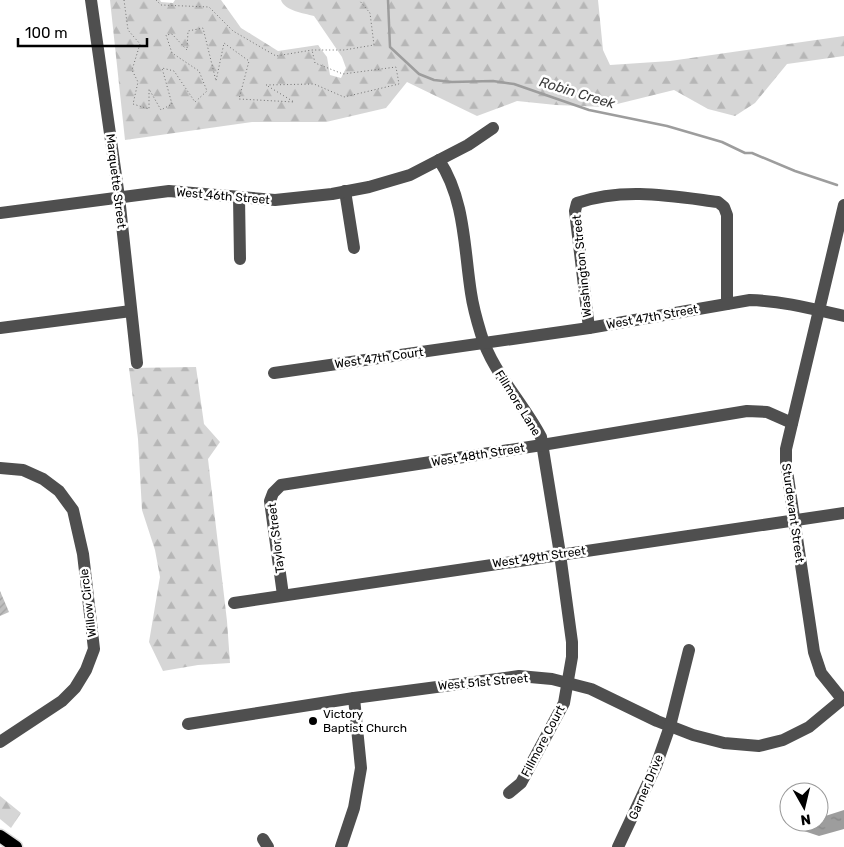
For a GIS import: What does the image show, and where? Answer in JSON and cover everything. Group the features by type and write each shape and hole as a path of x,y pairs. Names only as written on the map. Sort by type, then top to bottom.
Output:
{"main road":[{"path":"0,836 16,847"}],"street":[{"name":"Marquette Street","path":"91,0 119,197 137,363"},
{"name":"West 46th Street","path":"0,213 169,191 275,200 346,191 369,187 410,174 468,145 493,128"},
{"name":"Fillmore Lane","path":"439,160 447,172 456,197 466,251 471,294 485,343 494,363 541,437 572,642 569,683"},
{"path":"346,191 354,248"},
{"name":"Washington Street","path":"589,328 574,211 578,203 590,199 632,193 648,193 718,202 724,207 727,215 727,304"},
{"path":"239,197 240,259"},
{"name":"Sturdevant Street","path":"843,698 821,673 814,652 786,464 786,449 844,205"},
{"name":"West 47th Street","path":"485,343 589,328 750,300 768,300 844,316"},
{"path":"0,328 131,311"},
{"name":"West 47th Court","path":"274,373 485,343"},
{"name":"West 48th Street","path":"281,485 542,445 746,411 767,412 792,423"},
{"name":"Willow Circle","path":"0,468 23,470 44,479 59,491 73,510 83,554 94,649 79,682 62,701 0,742"},
{"name":"Taylor Street","path":"281,485 273,492 270,500 283,595"},
{"name":"West 49th Street","path":"234,603 844,512"},
{"name":"Garner Drive","path":"618,847 656,766 670,726 689,650"},
{"name":"West 51st Street","path":"188,724 354,698 518,676 552,679 591,689 693,735 724,743 759,746 783,740 809,727 843,698"},
{"name":"Fillmore Court","path":"508,793 521,783 564,703 569,683"},
{"path":"341,847 354,808 361,768 354,698"}],"path":[{"path":"124,0 128,30 140,44 132,70 138,82 133,104 149,108 149,89 161,110 172,104 162,68 174,71 195,102 207,91 199,71 172,52 166,35 172,34 187,50 188,31 203,28 216,81 224,43 249,61 239,99 294,102 266,85 314,84 344,97 399,84 396,67 343,74 315,63 312,50"},
{"path":"156,0 161,5 209,7 233,31 276,56 312,50 344,50 374,45 370,13 359,0"}],"green space":[{"path":"110,0 160,0 161,2 173,3 175,0 221,0 241,28 278,51 318,45 327,57 330,75 341,78 346,68 342,57 314,16 290,9 281,0 598,0 603,50 610,65 670,61 844,36 844,56 787,64 755,103 735,116 708,109 674,90 605,107 517,101 477,116 407,82 386,108 326,122 252,122 125,140"},
{"path":"196,367 204,424 220,442 208,459 227,621 230,663 198,665 163,671 149,642 160,577 155,550 142,510 138,439 129,368"},
{"path":"0,796 21,813 11,828 0,819"}],"water":[{"path":"844,810 844,829 819,836 807,832 829,832 829,815"}],"building":[{"path":"0,591 9,612 0,616"}],"waterway":[{"name":"Robin Creek","path":"388,0 390,47 419,74 434,80 452,82 493,81 514,84 589,110 667,126 722,142 745,153 752,153 795,171 837,185"}],"place":[{"name":"Victory Baptist Church","path":"313,721"}]}
